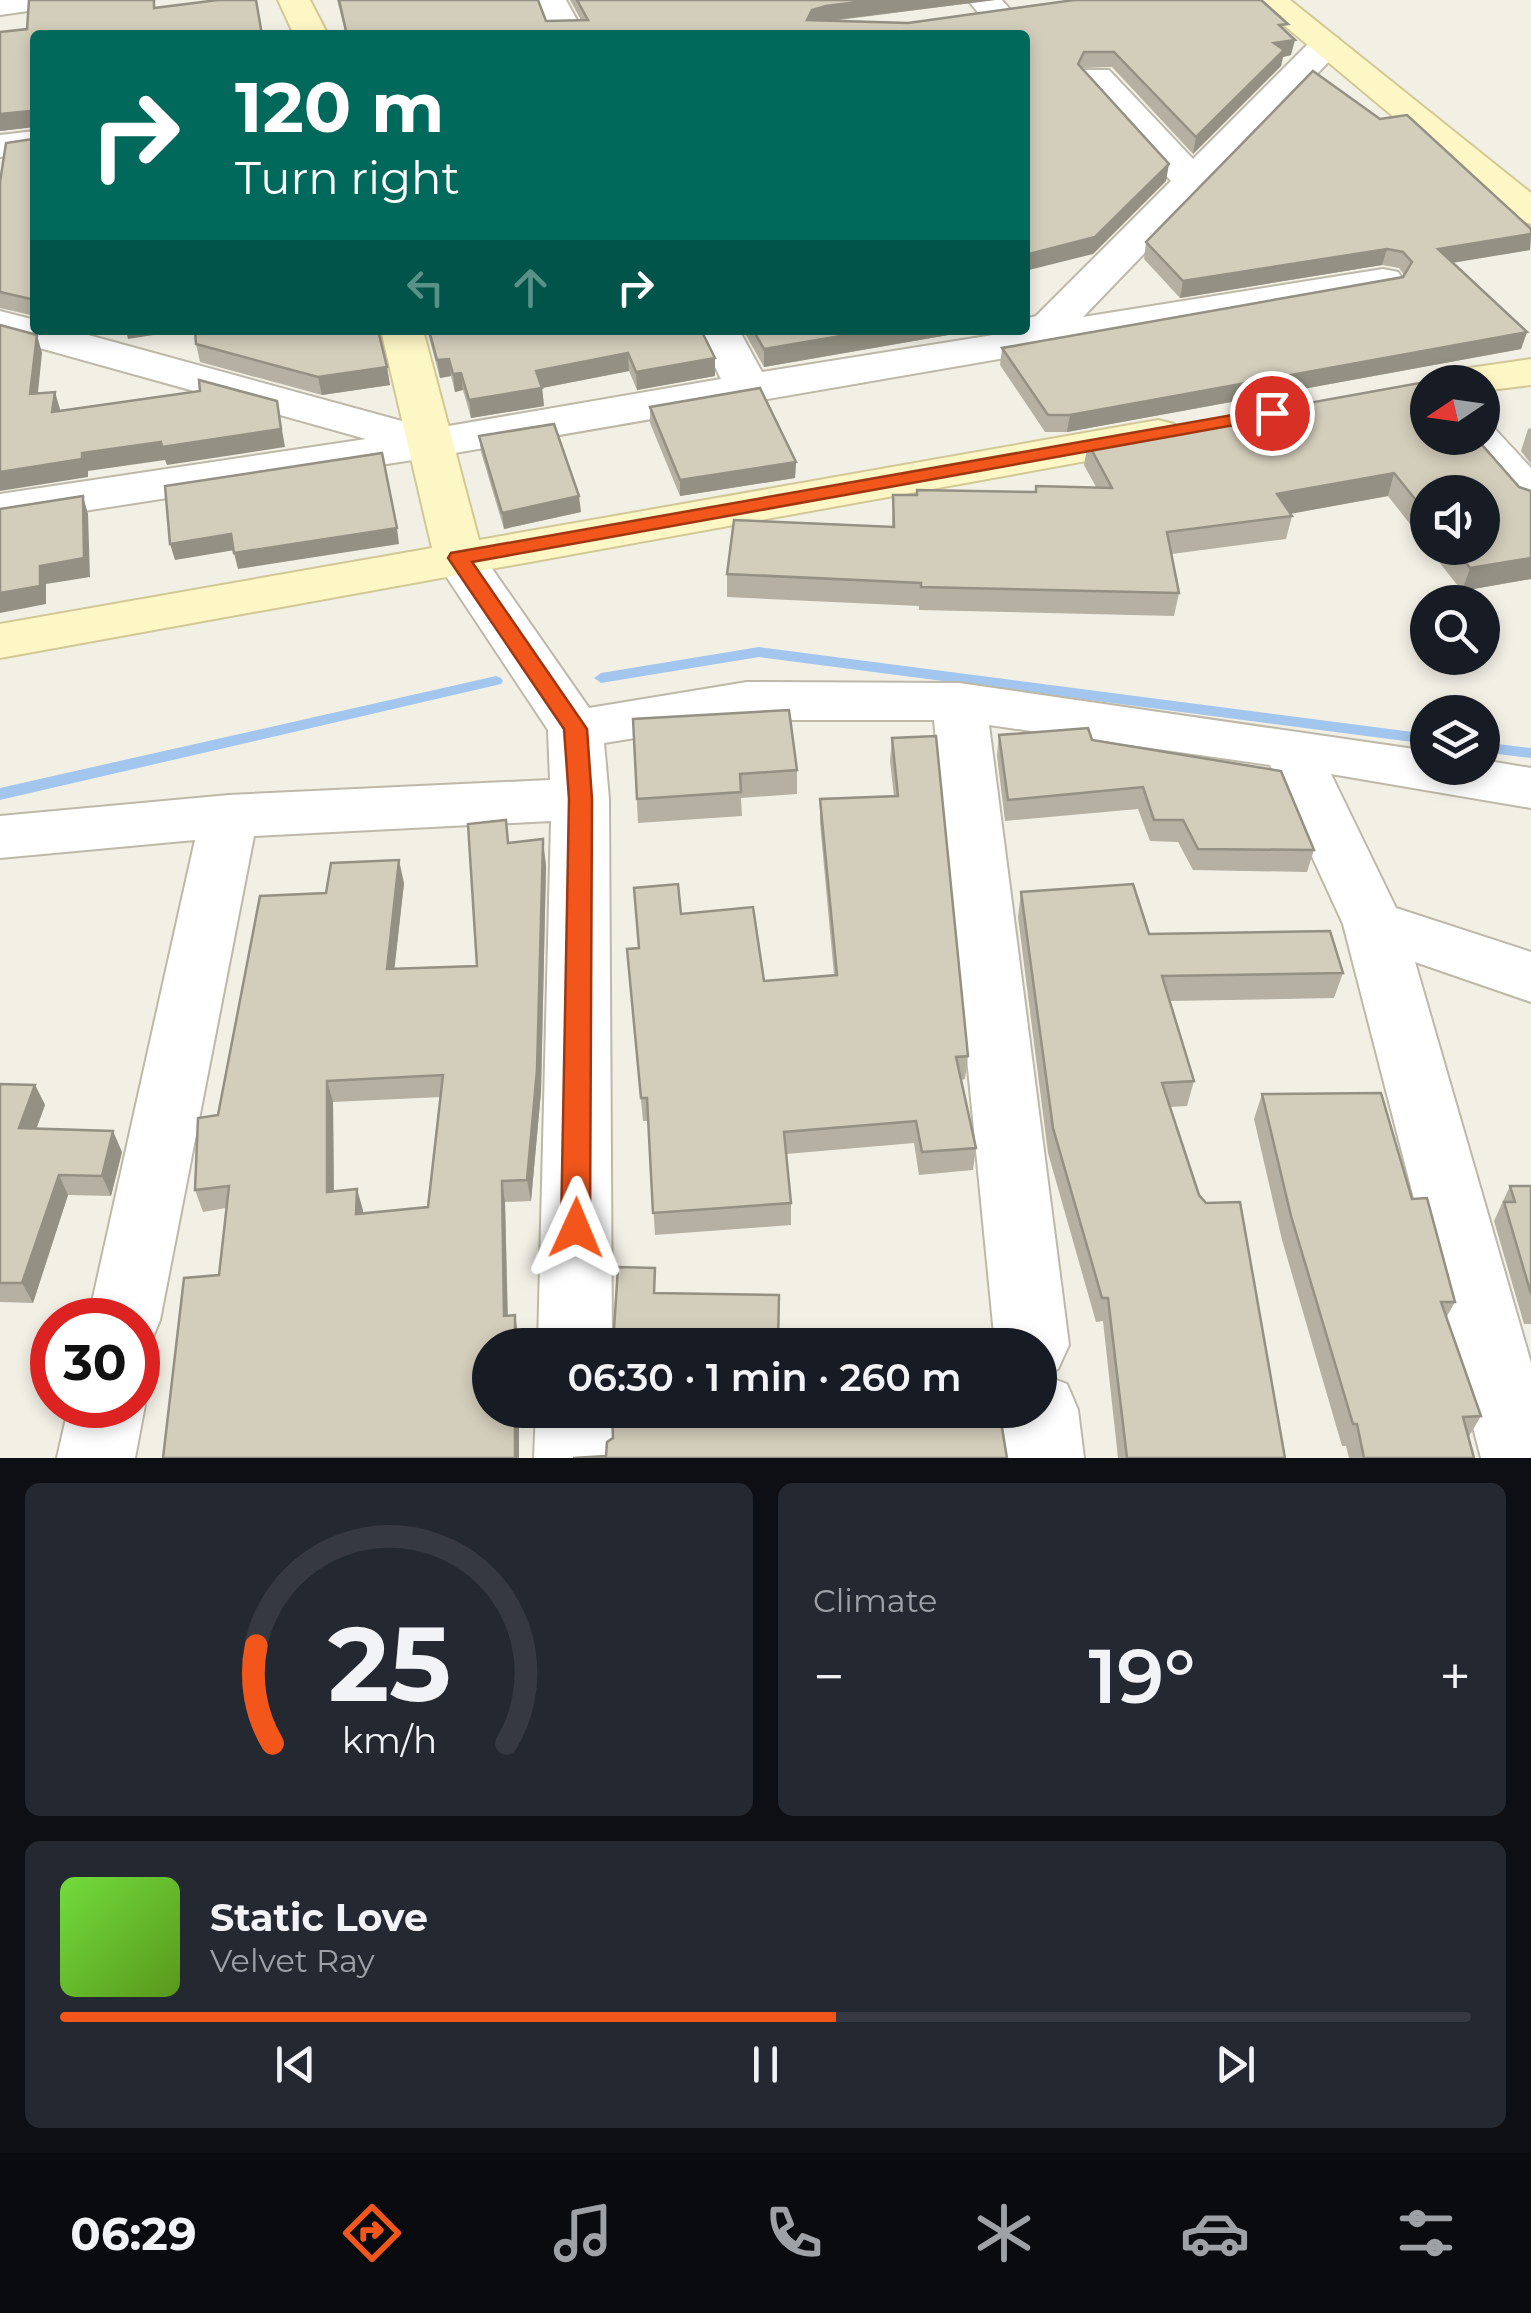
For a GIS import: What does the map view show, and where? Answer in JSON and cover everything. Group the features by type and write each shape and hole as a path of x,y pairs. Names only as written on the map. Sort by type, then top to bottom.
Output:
{"street":[{"path":"0,5 44,0"},
{"path":"294,0 309,30"},
{"path":"550,0 565,30"},
{"path":"1270,0 1531,212"},
{"path":"980,10 1032,9"},
{"path":"1033,326 1326,45"},
{"path":"1097,77 1190,179"},
{"path":"0,146 30,143"},
{"path":"1033,326 1383,281"},
{"path":"0,324 30,332"},
{"path":"40,335 432,443"},
{"path":"403,335 458,558 576,729 580,799 575,1328"},
{"path":"720,335 746,387"},
{"path":"0,509 432,443 746,387 991,335"},
{"path":"1500,376 1531,372"},
{"path":"0,642 1195,427"},
{"path":"1494,455 1531,496"},
{"path":"576,729 747,701 959,702 1290,748 1531,788"},
{"path":"959,702 1030,1328"},
{"path":"1290,748 1373,924 1520,1458"},
{"path":"0,837 229,816 580,799"},
{"path":"129,1298 229,816"},
{"path":"1373,924 1531,977"},
{"path":"96,1458 102,1428"},
{"path":"574,1428 574,1458"},
{"path":"1042,1428 1045,1458"}],"building":[{"path":"29,0 154,0 154,8 256,0 261,30 30,30 30,111 0,114 0,32 27,29"},
{"path":"339,0 538,0 546,21 588,20 577,0 874,0 812,10 807,20 908,23 1074,0 1261,0 1288,24 1279,25 1295,40 1274,43 1284,50 1196,137 1114,52 1084,52 1078,64 1169,164 1095,237 1030,254 1030,30 346,30"},
{"path":"1313,71 1380,119 1407,115 1531,229 1531,234 1438,249 1527,332 1070,415 1048,415 1002,348 1403,277 1412,262 1403,252 1387,249 1183,281 1146,242"},
{"path":"30,139 30,299 0,292 0,182 6,143"},
{"path":"0,325 37,335 30,394 55,392 52,412 200,391 199,380 277,401 281,429 162,447 161,442 82,453 82,459 0,472"},
{"path":"195,335 379,335 387,367 318,377 196,344"},
{"path":"430,335 704,335 715,358 636,372 628,353 536,371 542,388 469,400 461,373 453,374 449,359 437,360"},
{"path":"756,335 847,335 764,349"},
{"path":"1410,385 1410,455 1491,455 1519,487 1531,491 1531,558 1500,563 1500,475 1410,475 1410,493 1394,473 1277,494 1292,516 1167,532 1179,593 921,587 921,583 727,574 734,520 894,527 893,495 917,495 917,490 1036,492 1036,486 1112,488 1088,443"},
{"path":"760,388 796,462 680,480 650,407"},
{"path":"554,424 579,496 502,513 479,436"},
{"path":"382,453 397,528 234,553 231,534 170,544 165,486"},
{"path":"83,496 84,558 40,566 40,586 0,593 0,509"},
{"path":"789,710 797,770 740,774 741,792 637,799 633,719"},
{"path":"1088,728 1092,740 1281,771 1314,850 1198,849 1183,820 1154,820 1143,787 1008,800 999,735"},
{"path":"936,736 968,1056 956,1057 976,1148 922,1152 916,1121 784,1132 791,1203 653,1213 647,1098 641,1098 627,949 639,948 634,888 678,884 681,914 753,907 764,981 837,975 820,799 898,796 892,738"},
{"path":"506,820 508,843 543,839 537,1070 527,1180 502,1181 504,1316 515,1315 515,1328 472,1328 472,1428 515,1428 515,1458 163,1458 184,1278 219,1275 229,1186 195,1190 198,1118 218,1115 260,896 326,893 331,863 399,860 387,969 477,966 468,824","holes":["443,1075 428,1207 356,1214 357,1189 327,1192 327,1081"]},
{"path":"1133,884 1149,934 1330,931 1343,973 1162,976 1194,1081 1162,1083 1199,1195 1206,1203 1240,1202 1285,1458 1127,1458 1108,1298 1102,1298 1053,1128 1021,892"},
{"path":"0,1084 35,1085 19,1128 113,1131 102,1176 59,1175 22,1283 0,1283"},
{"path":"1381,1093 1412,1199 1427,1198 1455,1302 1441,1302 1481,1416 1463,1417 1474,1458 1364,1458 1357,1424 1353,1424 1291,1216 1262,1094"},
{"path":"1510,1186 1531,1186 1531,1294 1504,1202 1515,1202"},
{"path":"618,1267 655,1268 654,1293 779,1295 778,1328 614,1328"},
{"path":"613,1428 1002,1428 1007,1458 573,1458 606,1456 607,1442 613,1438"}],"waterway":[{"path":"601,678 759,652 1410,737"},
{"path":"0,794 496,681"},
{"path":"1500,749 1531,753"}],"route":[{"path":"576,1228 580,799 576,729 458,558 1272,413"}]}
